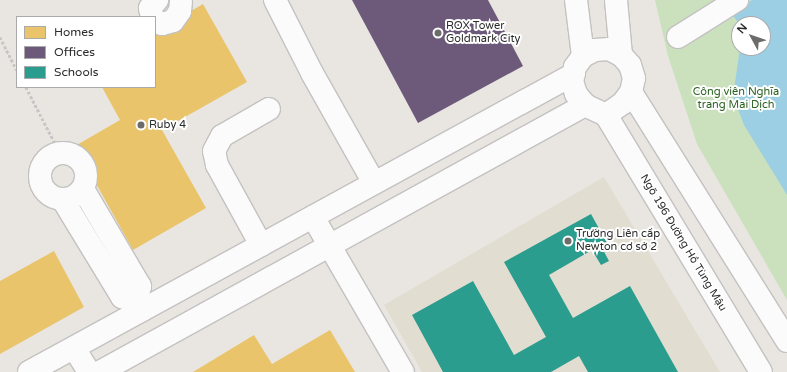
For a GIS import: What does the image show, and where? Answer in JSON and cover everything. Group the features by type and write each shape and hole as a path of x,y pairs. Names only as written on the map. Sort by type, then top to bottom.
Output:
{"street":[{"path":"152,16 150,8 157,0"},
{"path":"275,0 374,183"},
{"path":"30,372 74,348 139,306 261,245 374,183 578,65 595,50 609,49 621,55 630,65 634,78 632,92 623,103 606,115 585,105 576,94 572,81 578,65 576,0"},
{"path":"616,0 621,55"},
{"path":"678,37 737,0"},
{"path":"156,21 162,24 173,21 180,11 181,1"},
{"path":"632,92 787,341"},
{"path":"100,372 585,105"},
{"path":"261,245 217,165 214,152 222,136 269,109"},
{"name":"Ngõ 196 Đường Hồ Tùng Mậu","path":"606,115 761,372"},
{"path":"60,153 68,153 81,161 86,175 83,189 78,195 64,200 48,195 40,182 42,166 46,160 60,153"},
{"path":"83,189 140,286 139,306"},
{"path":"64,200 122,297 139,306"},
{"path":"313,216 403,372"},
{"path":"74,348 89,372"}],"path":[{"path":"0,37 16,68"},
{"path":"27,88 60,153"}],"shaded area":[{"name":"Trường Liên cấp Newton cơ sở 2","path":"604,177 720,372 422,372 384,305"}],"green space":[{"name":"Công viên Nghĩa trang Mai Dịch","path":"655,0 787,0 787,300 697,144 668,56"}],"water":[{"path":"752,0 787,0 787,195 744,125 733,96 739,56 771,56 771,16 733,16 730,13"}],"building: Homes":[{"name":"Ruby 4","path":"203,4 247,82 162,130 206,208 133,250 75,146 120,120 103,88 156,88 156,31"},
{"path":"54,251 84,307 0,354 0,281"},
{"path":"330,330 355,372 193,372 254,335 272,364"}],"building: Offices":[{"name":"ROX Tower Goldmark City","path":"352,0 488,0 523,66 418,123"}],"building: Schools":[{"path":"591,214 607,243 601,246 609,261 601,265 592,250 549,275 573,318 630,286 678,372 588,372 579,356 551,372 443,372 412,315 473,281 514,355 546,337 504,262"}],"place":[{"name":"ROX Tower Goldmark City","path":"438,33"},
{"name":"Ruby 4","path":"141,125"},
{"name":"Trường Liên cấp Newton cơ sở 2","path":"568,241"}]}
